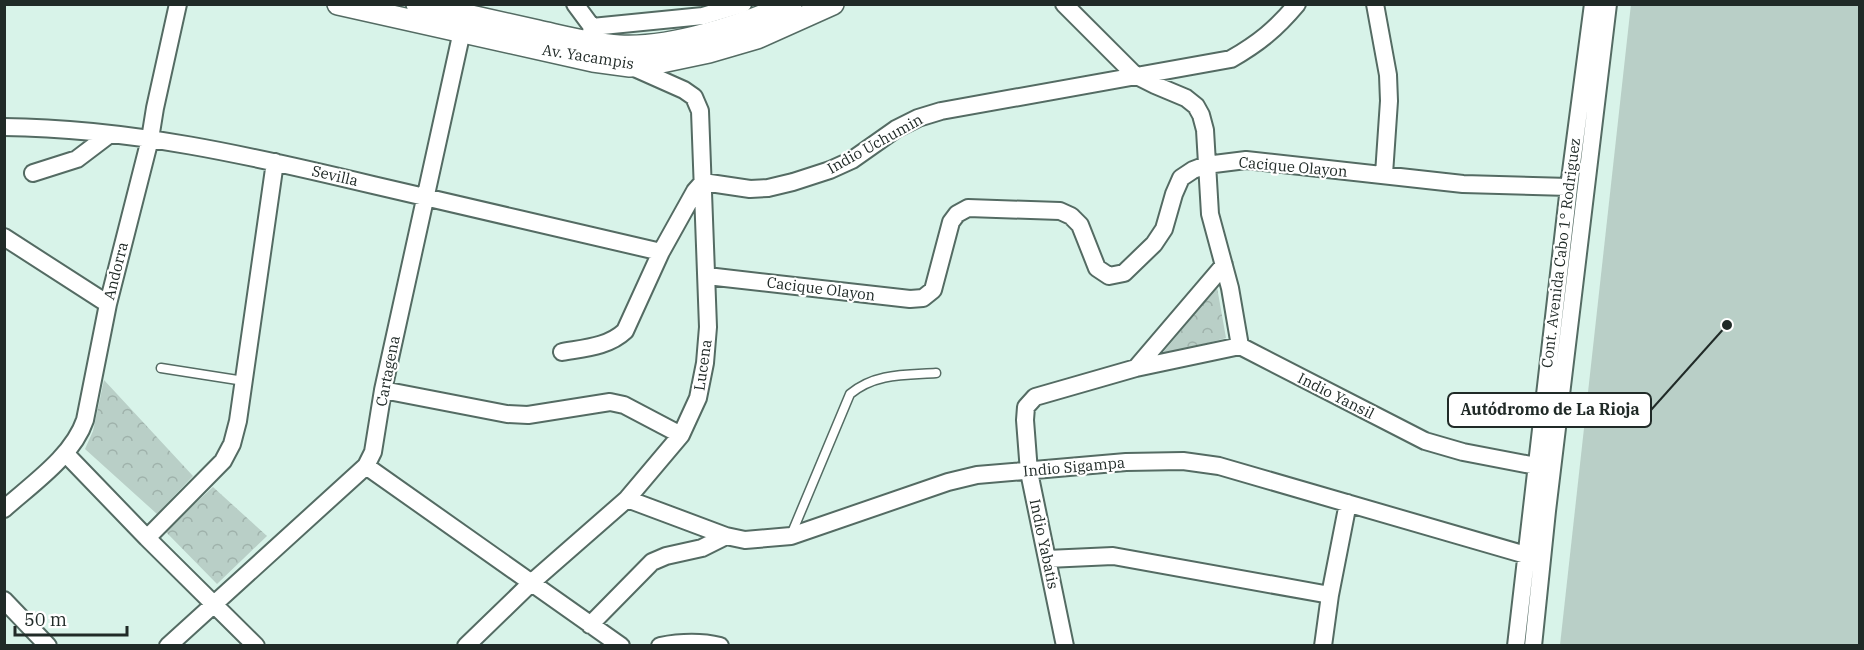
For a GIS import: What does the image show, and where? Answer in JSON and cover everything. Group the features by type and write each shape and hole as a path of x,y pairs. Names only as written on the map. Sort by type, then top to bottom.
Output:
{"street":[{"name":"Andorra","path":"4,509 65,453 80,433 85,420 108,304 150,139 178,4"},
{"name":"Av. Yacampis","path":"338,4 463,24 593,61 630,66 708,52 757,38 833,4"},
{"path":"417,4 463,24 591,35 703,16 743,4"},
{"path":"575,4 591,35 620,46 653,44 689,38 762,17 792,4"},
{"path":"1064,4 1135,75 1186,98 1202,115 1210,214 1224,265 1239,346 1136,368"},
{"name":"Indio Uchumin","path":"703,182 750,189 768,188 830,170 852,160 896,129 918,118 941,111 1232,59 1256,45 1278,27 1297,4"},
{"path":"1375,4 1388,75 1389,101 1384,174"},
{"name":"Cont. Avenida Cabo 1° Rodriguez","path":"1516,645 1569,188 1593,4"},
{"name":"Cont. Avenida Cabo 1° Rodriguez","path":"1533,645 1608,4"},
{"name":"Cartagena","path":"168,645 366,466 373,452 383,390 463,24"},
{"name":"Lucena","path":"466,645 531,583 627,499 681,435 698,398 705,363 708,327 700,111 694,98 684,90 630,66"},
{"name":"Sevilla","path":"4,127 150,139 275,162 662,252"},
{"path":"33,173 77,159 110,134"},
{"name":"Cacique Olayon","path":"707,276 910,299 923,298 933,290 951,222 957,214 968,208 1060,211 1071,216 1080,225 1097,268 1109,276 1124,273 1154,244 1164,229 1181,178 1206,165 1246,160 1463,184 1569,188"},
{"path":"147,538 222,461 232,444 238,421 275,162"},
{"path":"562,352 602,345 618,338 625,331 662,252 695,191 703,182"},
{"path":"4,237 108,304"},
{"path":"1136,368 1224,265"},
{"name":"Indio Yansil","path":"1239,346 1425,441 1463,452 1536,466"},
{"name":"Indio Yabatis","path":"1065,645 1029,472 1026,407 1035,397 1136,368"},
{"path":"383,390 507,414 528,415 610,402 624,405 681,435"},
{"path":"65,453 147,538 256,645"},
{"name":"Indio Sigampa","path":"627,499 726,536 745,540 791,536 948,482 977,475 1126,462 1183,461 1219,466 1526,555"},
{"path":"366,466 621,645"},
{"path":"1323,645 1348,503"},
{"path":"590,625 652,562 666,556 702,548 726,536"},
{"path":"1047,559 1113,556 1330,595"},
{"path":"4,600 48,645"},
{"path":"660,645 681,642 720,645"}],"lane":[{"path":"161,368 244,381"},
{"path":"791,536 850,394 862,384 891,376 936,373"}],"green space":[{"path":"1631,4 1859,5 1859,645 1560,645"},
{"path":"1217,287 1226,338 1160,356"},
{"path":"104,380 193,476 157,514 85,449 93,431"},
{"path":"213,487 267,536 217,584 165,531"}],"place":[{"name":"Autódromo de La Rioja","path":"1727,325"}]}
